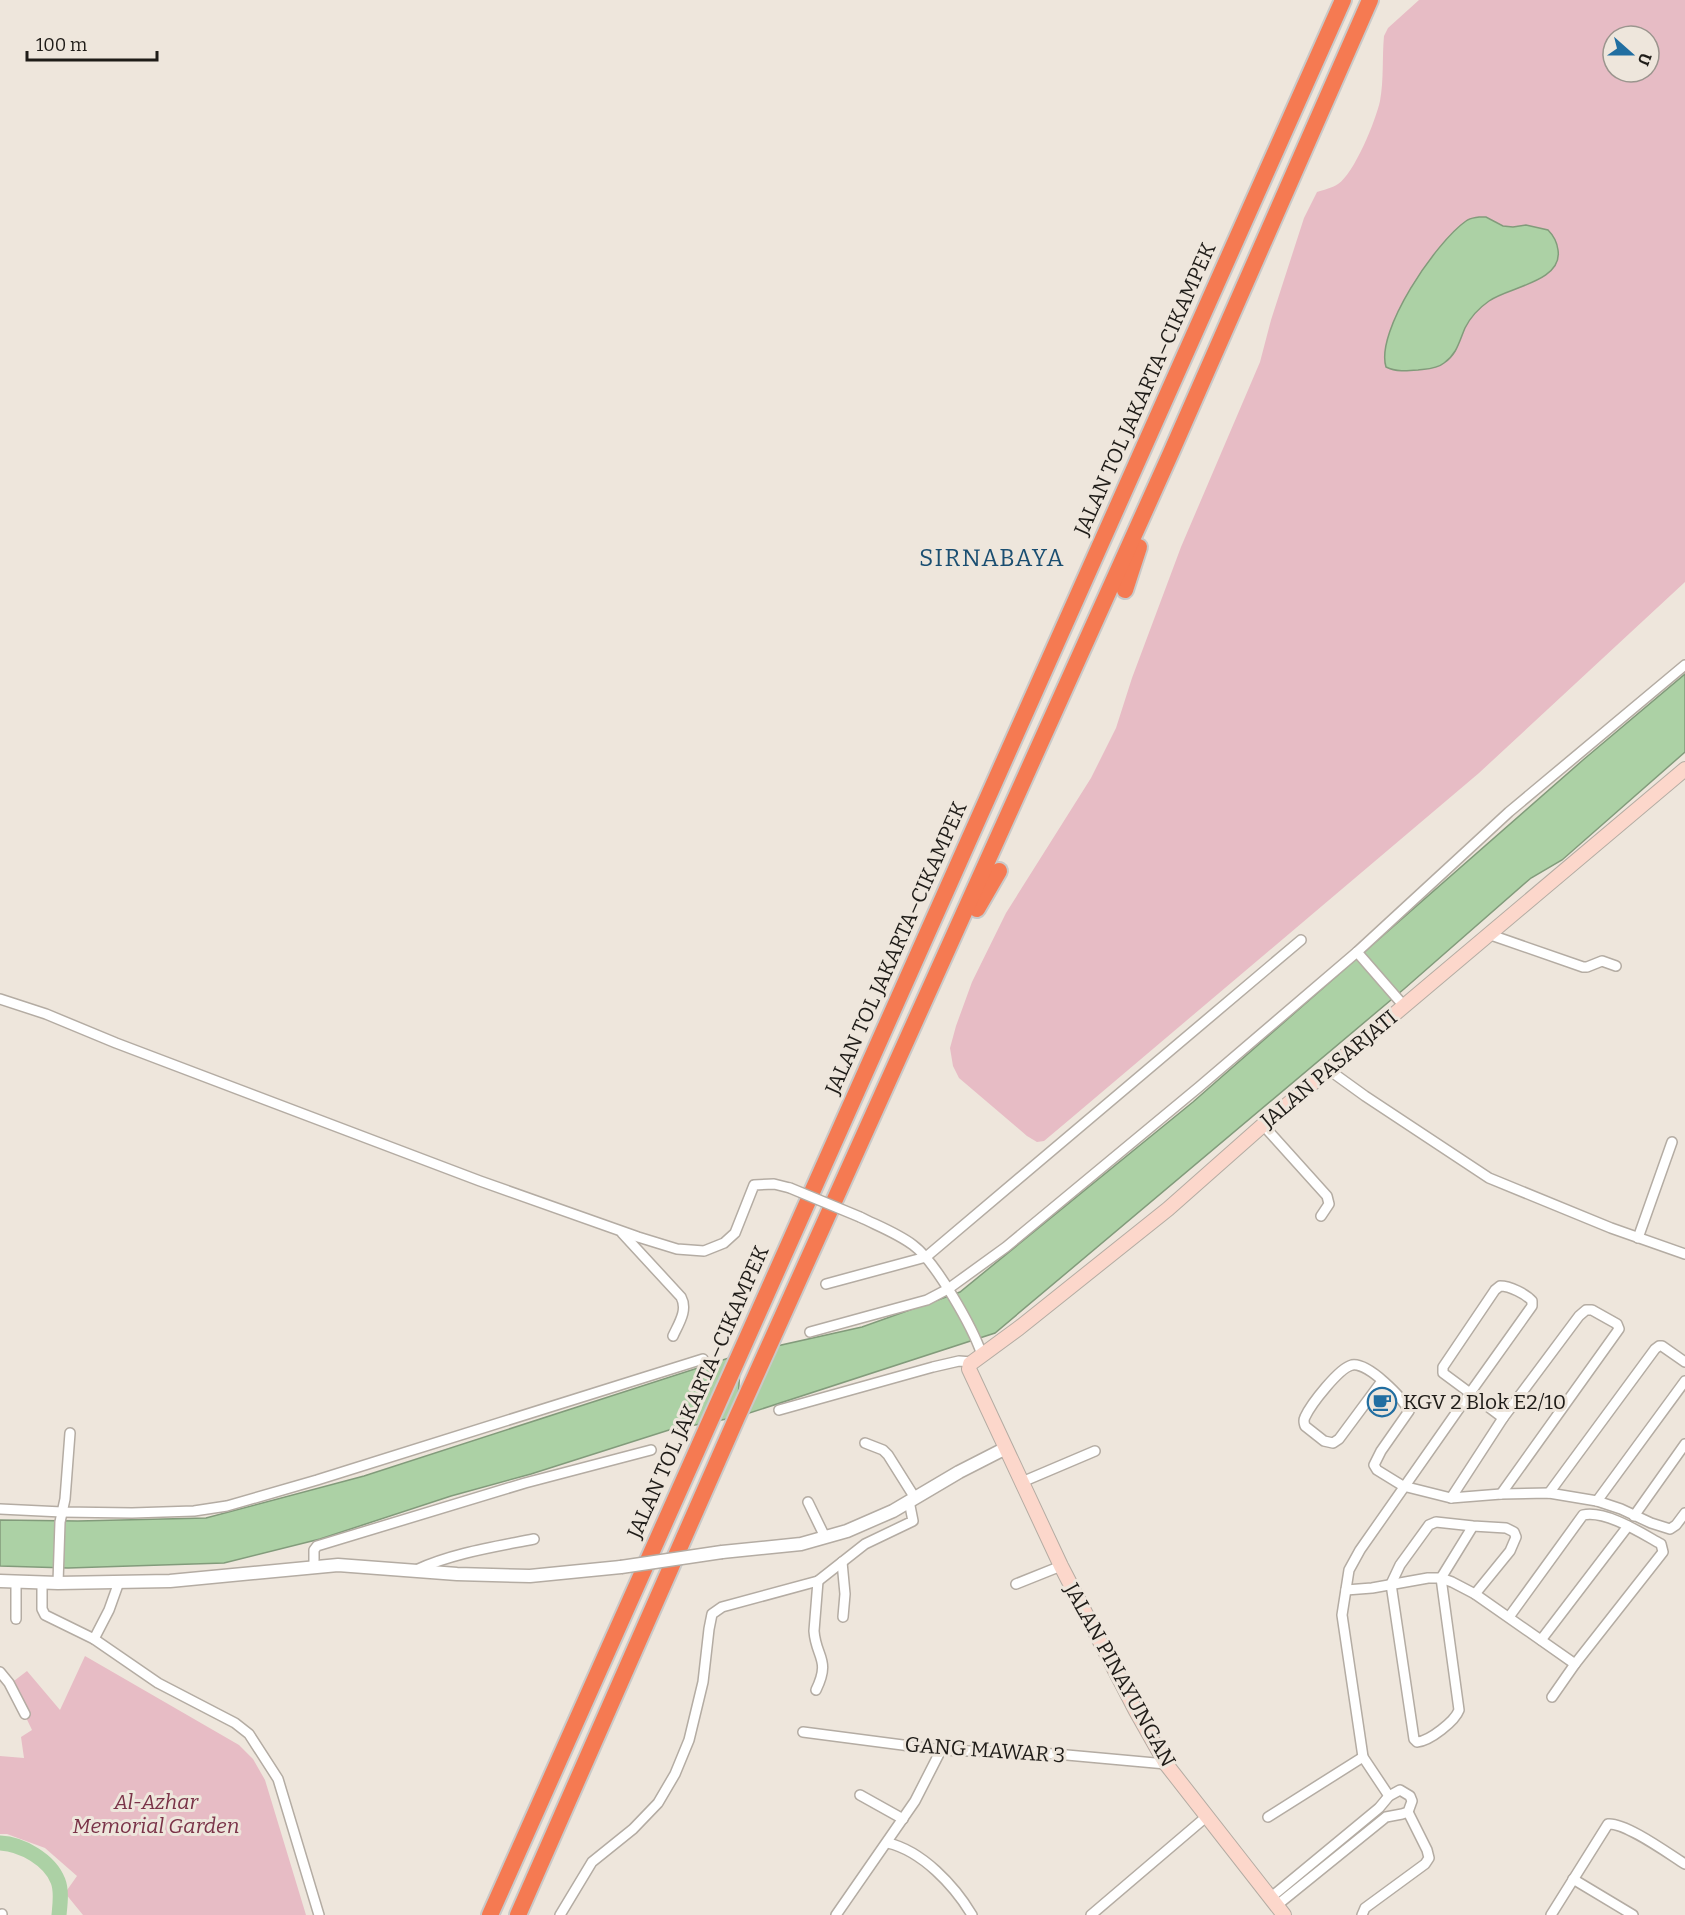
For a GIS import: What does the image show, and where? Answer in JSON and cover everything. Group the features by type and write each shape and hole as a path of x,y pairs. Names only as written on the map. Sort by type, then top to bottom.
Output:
{"highway":[{"name":"JALAN TOL JAKARTA–CIKAMPEK","path":"490,1915 1344,0"},
{"path":"518,1915 734,1423 1170,455 1370,0"},
{"path":"1125,590 1170,455"},
{"path":"945,957 968,924 999,871"}],"main road":[{"name":"JALAN PASARJATI","path":"976,1356 1028,1321 1168,1209 1263,1125 1685,769"},
{"name":"JALAN PINAYUNGAN","path":"976,1356 969,1369 1061,1566 1112,1667 1166,1764 1277,1906"}],"street":[{"path":"810,1332 950,1293 1358,952 1509,812 1685,665"},
{"path":"1488,934 1583,967 1587,968 1606,960 1616,966"},
{"path":"826,1284 926,1257 1301,940"},
{"path":"1358,952 1404,1006"},
{"path":"0,999 46,1014 426,1161 620,1231 677,1249 709,1250 724,1243 735,1233 754,1185 774,1184 790,1188 860,1217 914,1245 926,1257 950,1293 976,1356 779,1410"},
{"path":"1329,1070 1489,1178 1638,1238 1685,1254"},
{"path":"1263,1125 1327,1196 1329,1204 1321,1216"},
{"path":"1638,1238 1672,1142"},
{"path":"620,1231 681,1297 684,1310 673,1336"},
{"path":"1389,1796 1363,1757 1342,1614 1349,1570 1403,1486 1470,1393 1532,1306 1530,1298 1506,1286 1500,1286 1443,1367 1443,1373 1470,1393 1503,1418"},
{"path":"1450,1498 1503,1418 1579,1316 1586,1310 1592,1310 1617,1324 1619,1329 1501,1494"},
{"path":"1549,1493 1655,1349 1662,1346 1685,1362"},
{"path":"0,1509 61,1517 194,1511 227,1506 703,1359"},
{"path":"1382,1381 1339,1439 1333,1443 1324,1441 1305,1426 1305,1417 1342,1369 1354,1365 1360,1366 1369,1370 1382,1381 1407,1405 1409,1411 1381,1450 1374,1465 1377,1470 1403,1486 1450,1498 1549,1493 1597,1501 1670,1529 1685,1513"},
{"path":"1597,1501 1685,1381"},
{"path":"58,1583 61,1517 70,1433"},
{"path":"560,1915 592,1862 633,1829 658,1803 675,1774 689,1740 703,1682 708,1629 712,1614 722,1607 818,1581 865,1544 913,1521 912,1499 888,1455 883,1450 865,1443"},
{"path":"1634,1516 1685,1444"},
{"path":"0,1581 58,1583 195,1580 338,1565 457,1574 530,1576 780,1547 825,1537 863,1525 1006,1448"},
{"path":"314,1567 314,1550 320,1545 525,1484 651,1450"},
{"path":"1022,1482 1095,1451"},
{"path":"808,1502 825,1537"},
{"path":"1509,1617 1583,1515 1591,1513 1628,1526 1661,1544 1663,1552 1552,1697"},
{"path":"1473,1526 1441,1578 1459,1710 1456,1718 1422,1742 1417,1742 1414,1739 1391,1584 1400,1565 1429,1525 1436,1522 1506,1528 1514,1532 1516,1537 1510,1551 1475,1594"},
{"path":"1541,1640 1628,1526"},
{"path":"416,1570 437,1560 534,1539"},
{"path":"842,1562 845,1594 843,1617"},
{"path":"1016,1584 1061,1566"},
{"path":"1346,1590 1441,1578 1475,1594 1575,1664"},
{"path":"816,1690 823,1671 822,1655 814,1631 818,1581"},
{"path":"16,1582 16,1619"},
{"path":"42,1582 42,1610 45,1615 94,1639 158,1683 235,1724 249,1734 278,1779 319,1915"},
{"path":"94,1639 109,1610 119,1582"},
{"path":"0,1672 9,1683 25,1714"},
{"name":"GANG MAWAR 3","path":"803,1732 941,1750 1056,1754 1166,1764"},
{"path":"839,1914 888,1844 920,1792 941,1750"},
{"path":"1268,1817 1363,1757"},
{"path":"1400,1790 1410,1796 1412,1801 1407,1812 1386,1817 1380,1821 1277,1906 1389,1796 1400,1790"},
{"path":"860,1795 903,1819"},
{"path":"1374,1812 1380,1821"},
{"path":"1362,1915 1365,1908 1425,1864 1429,1858 1407,1812"},
{"path":"1091,1915 1206,1816"},
{"path":"1551,1915 1606,1825 1611,1823 1627,1828 1685,1864"},
{"path":"888,1844 903,1847 930,1867 958,1893 972,1915"},
{"path":"1573,1879 1632,1915"}],"green space":[{"path":"1419,0 1685,0 1685,582 1479,773 1044,1141 1037,1142 959,1078 953,1066 950,1048 956,1026 972,982 1006,913 1091,778 1116,728 1132,678 1181,547 1260,362 1304,218 1317,192 1338,184 1351,169 1374,121 1381,93 1384,36 1388,28"},
{"name":"Al-Azhar Memorial Garden","path":"85,1656 239,1745 253,1759 265,1780 306,1915 83,1915 65,1893 77,1876 45,1848 7,1834 0,1834 0,1756 24,1758 21,1737 32,1730 10,1684 27,1671 60,1710"}],"shaded area":[{"path":"1486,217 1503,226 1526,225 1548,230 1555,239 1558,250 1557,261 1552,270 1543,277 1489,301 1472,317 1455,352 1441,365 1406,371 1386,367 1385,351 1390,332 1411,288 1453,232 1468,220"},
{"path":"1685,674 1685,752 1562,860 1531,878 1404,989 995,1333 737,1417 669,1430 531,1474 451,1496 320,1539 224,1563 68,1568 0,1566 0,1520 206,1518 364,1476 741,1354 737,1414 768,1348 862,1327 960,1292 1193,1102 1583,760"}],"waterway":[{"path":"0,1843 26,1850 49,1866 59,1885 59,1915"}],"place":[{"name":"KGV 2 Blok E2/10","path":"1382,1402"}],"district":[{"name":"SIRNABAYA","path":"992,558"}]}
